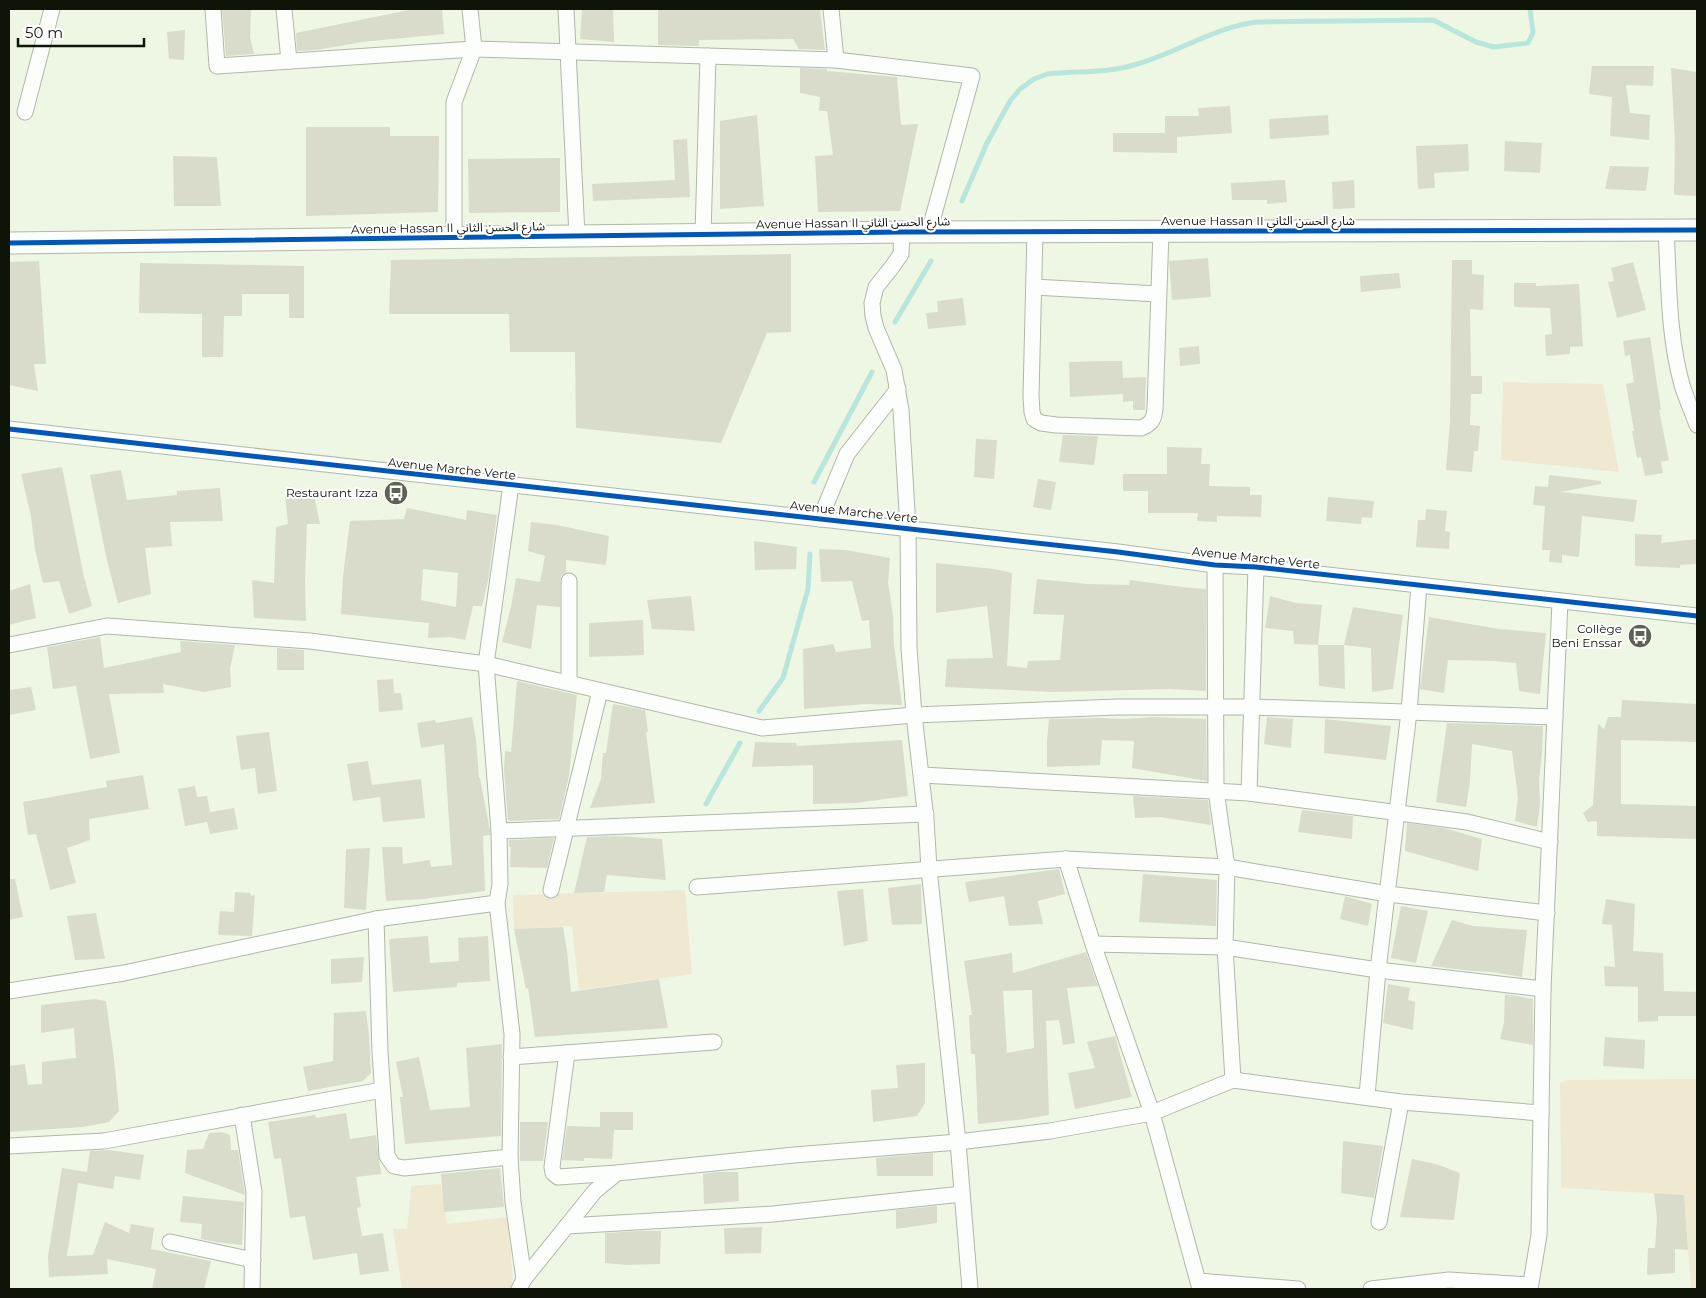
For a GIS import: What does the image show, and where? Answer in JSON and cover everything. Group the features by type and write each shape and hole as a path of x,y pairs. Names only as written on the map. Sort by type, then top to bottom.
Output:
{"street":[{"path":"25,112 52,9"},
{"path":"213,9 216,66 474,49 836,60 972,76 929,232"},
{"path":"288,9 289,62"},
{"path":"454,238 454,102 474,49 470,9"},
{"path":"566,9 577,236"},
{"path":"831,9 836,60"},
{"path":"703,235 708,56"},
{"name":"Avenue Hassan II شارع الحسن الثاني","path":"9,243 902,232 1697,230"},
{"path":"1036,232 1032,412 1034,419 1041,423 1056,425 1141,428 1148,426 1154,420 1161,247 1160,231"},
{"path":"1666,231 1671,321 1676,357 1683,386 1697,424"},
{"path":"902,232 900,254 876,287 872,303 876,328 894,370 901,410 908,528 909,648 914,715 926,814 958,1142 970,1289"},
{"path":"1034,287 1158,294"},
{"path":"820,518 847,454 898,389"},
{"name":"Avenue Marche Verte","path":"9,429 820,518 1216,565 1256,567 1697,616"},
{"path":"511,485 486,664 499,831 500,884 497,903 509,999 511,1057 510,1157 521,1284"},
{"path":"1216,565 1216,791 1227,868 1225,947 1233,1080"},
{"path":"1250,792 1256,567"},
{"path":"569,684 570,581"},
{"path":"1367,1096 1378,970 1409,712 1418,585"},
{"path":"1371,1289 1449,1280 1530,1287 1539,1235 1543,990 1560,601"},
{"path":"9,645 107,626 310,641 486,664 762,728 914,715 1117,707 1216,706 1555,716"},
{"path":"551,890 600,691"},
{"path":"922,775 1250,792 1467,822 1550,842"},
{"path":"499,831 926,814"},
{"path":"697,887 1066,859 1227,868 1388,894 1547,913"},
{"path":"1066,859 1093,944 1152,1113 1199,1285 1298,1289"},
{"path":"9,991 124,973 376,919 497,903"},
{"path":"376,919 382,1090 387,1156 394,1166 404,1168 510,1157"},
{"path":"1093,944 1225,947 1378,970 1543,990"},
{"path":"511,1057 714,1042"},
{"path":"567,1053 552,1167 553,1173 558,1177 958,1142 1050,1131 1152,1113 1233,1080 1367,1096 1401,1102 1541,1113"},
{"path":"9,1146 104,1141 382,1090"},
{"path":"1379,1222 1401,1102"},
{"path":"242,1115 254,1192 252,1289"},
{"path":"521,1284 595,1191 617,1173"},
{"path":"567,1226 773,1214 962,1194"},
{"path":"170,1242 253,1260"}],"shaded area":[{"path":"1503,382 1603,384 1619,472 1501,460"},
{"path":"685,890 692,974 579,990 572,926 514,929 513,895"},
{"path":"1697,1079 1697,1289 1691,1289 1684,1195 1561,1188 1560,1083 1568,1080"},
{"path":"441,1184 447,1224 508,1217 513,1280 510,1289 402,1289 393,1229 407,1229 411,1186"}],"building":[{"path":"222,9 251,9 250,37 254,54 226,56"},
{"path":"414,9 442,9 444,34 297,51 296,33"},
{"path":"582,9 613,9 614,42 580,39"},
{"path":"658,9 820,9 825,50 799,49 793,39 699,40 699,46 658,45"},
{"path":"185,30 184,60 169,59 167,32"},
{"path":"1592,66 1654,66 1653,86 1626,85 1630,113 1650,115 1649,140 1610,136 1612,97 1589,94"},
{"path":"800,68 897,77 901,125 918,124 900,211 818,212 815,156 833,155 827,111 819,111 820,97 800,93"},
{"path":"1671,68 1697,72 1697,196 1674,195 1675,143"},
{"path":"1230,106 1232,133 1177,137 1177,153 1113,152 1113,133 1165,133 1165,116 1199,116 1198,108"},
{"path":"757,115 764,206 720,209 720,121"},
{"path":"1328,115 1329,135 1270,139 1269,119"},
{"path":"306,127 390,127 390,136 439,136 438,212 306,216"},
{"path":"687,139 690,197 593,201 592,184 675,180 673,140"},
{"path":"1505,141 1542,143 1540,173 1504,171"},
{"path":"1468,144 1469,171 1434,173 1435,188 1418,189 1416,146"},
{"path":"173,156 217,157 221,206 174,206"},
{"path":"560,158 560,212 469,213 468,159"},
{"path":"1610,166 1649,167 1646,191 1605,189"},
{"path":"1285,180 1287,202 1267,204 1267,200 1232,200 1231,183"},
{"path":"1354,180 1355,208 1333,209 1332,182"},
{"path":"791,254 791,332 767,333 721,443 576,428 575,352 510,352 509,314 389,314 391,260"},
{"path":"1208,258 1211,297 1172,300 1169,261"},
{"path":"1452,260 1472,260 1472,274 1484,275 1483,310 1470,309 1471,376 1482,376 1482,394 1471,394 1470,425 1480,426 1478,451 1474,451 1472,472 1446,470 1450,420"},
{"path":"39,261 46,364 34,364 38,391 9,385 9,262"},
{"path":"1633,262 1646,310 1617,318 1608,282 1614,281 1611,268"},
{"path":"140,263 304,266 304,318 289,318 289,294 242,294 242,316 224,316 223,357 202,357 202,314 139,313"},
{"path":"1399,273 1401,288 1361,292 1360,276"},
{"path":"1514,283 1536,283 1536,286 1579,284 1583,346 1570,347 1570,354 1546,356 1545,335 1552,334 1550,308 1514,307"},
{"path":"963,298 966,325 928,329 926,313 938,312 937,301"},
{"path":"1650,337 1661,410 1659,410 1669,460 1661,462 1663,473 1645,476 1641,457 1637,458 1632,431 1634,431 1626,384 1634,382 1630,355 1625,356 1623,341"},
{"path":"1199,346 1200,364 1180,366 1179,348"},
{"path":"1122,361 1123,378 1146,377 1145,410 1133,410 1133,401 1123,402 1123,394 1070,397 1069,362"},
{"path":"1063,435 1098,436 1094,465 1059,462"},
{"path":"976,439 997,440 994,479 974,477"},
{"path":"1167,447 1202,448 1201,464 1210,464 1209,486 1250,487 1250,495 1262,495 1261,517 1217,516 1217,522 1197,521 1198,513 1148,513 1148,491 1123,491 1123,474 1167,474"},
{"path":"62,467 84,577 92,606 69,614 59,581 43,583 21,474"},
{"path":"121,470 127,500 177,495 177,491 220,488 223,521 170,522 172,546 145,548 151,594 118,603 106,556 90,475"},
{"path":"1549,475 1601,481 1601,484 1561,492 1637,500 1634,522 1582,516 1579,557 1562,555 1562,563 1549,562 1550,550 1542,550 1545,506 1533,505 1535,486 1548,487"},
{"path":"1038,479 1056,482 1051,510 1033,507"},
{"path":"314,495 320,524 307,524 306,621 254,618 252,580 274,583 276,527 288,524 285,496"},
{"path":"1328,497 1374,501 1372,518 1362,517 1361,524 1326,521"},
{"path":"407,508 466,520 467,510 497,515 488,581 482,606 473,606 465,640 450,637 428,638 429,623 341,614 343,576 350,521 404,519","holes":["423,569 458,573 456,607 421,600"]},
{"path":"1426,509 1447,511 1445,531 1450,532 1449,549 1416,547 1418,520 1425,520"},
{"path":"531,522 557,525 609,536 606,565 566,560 566,572 561,576 560,581 560,607 537,605 531,649 502,642 516,578 540,582 545,556 528,551"},
{"path":"1635,534 1662,535 1661,543 1697,539 1697,564 1680,565 1680,568 1635,566"},
{"path":"754,541 797,547 796,569 755,570"},
{"path":"819,549 846,550 890,558 888,583 902,705 866,704 804,709 803,649 833,644 836,652 871,648 869,620 862,621 852,581 821,582"},
{"path":"936,563 994,569 1012,573 1007,666 1027,668 1028,661 1060,660 1064,615 1033,614 1037,579 1088,584 1129,585 1130,580 1206,589 1206,691 1170,689 1054,692 945,687 947,659 993,658 987,606 936,613"},
{"path":"30,584 36,618 9,625 9,591"},
{"path":"691,596 695,631 652,629 647,600"},
{"path":"1270,596 1296,603 1322,605 1318,645 1294,644 1293,631 1265,628"},
{"path":"1353,607 1403,615 1393,689 1372,692 1371,648 1344,645"},
{"path":"1429,617 1499,629 1546,633 1540,694 1519,691 1516,663 1493,661 1448,660 1444,693 1420,689"},
{"path":"643,620 644,655 589,657 589,623"},
{"path":"100,637 104,668 181,652 180,641 235,645 230,669 231,687 204,692 163,684 164,693 109,694 120,753 90,759 76,686 53,689 47,647"},
{"path":"1318,645 1344,645 1345,689 1319,686"},
{"path":"277,648 304,650 304,670 277,670"},
{"path":"393,679 394,693 401,693 403,710 379,712 377,680"},
{"path":"517,681 577,695 569,776 559,819 508,821 504,771 505,751 511,752"},
{"path":"31,687 36,710 9,715 9,690"},
{"path":"1622,700 1697,704 1697,742 1621,740 1621,804 1697,806 1697,839 1597,836 1597,821 1588,822 1583,813 1593,805 1598,724 1604,729 1608,717 1621,717"},
{"path":"613,704 645,710 655,803 590,808 601,779 603,753 606,753"},
{"path":"472,717 479,778 490,831 490,835 483,836 485,891 423,899 386,901 382,847 402,847 403,864 430,860 431,867 452,865 444,744 421,748 417,723 435,720 436,723"},
{"path":"1153,717 1206,719 1207,781 1132,768 1134,741 1102,740 1100,765 1047,767 1049,719"},
{"path":"1267,717 1293,719 1291,748 1264,744"},
{"path":"1325,719 1391,726 1386,760 1324,753"},
{"path":"1447,723 1543,726 1539,780 1540,804 1537,827 1515,821 1518,798 1512,751 1472,744 1470,782 1466,807 1436,802"},
{"path":"269,732 277,791 258,794 255,768 241,770 236,736"},
{"path":"902,740 908,796 855,803 813,804 813,765 752,767 755,742 796,743 797,746"},
{"path":"368,761 372,785 421,779 425,818 383,822 380,797 353,801 347,764"},
{"path":"143,775 149,809 89,819 90,840 67,848 76,883 50,890 36,834 28,835 23,802 107,787 106,781"},
{"path":"195,786 197,797 207,796 210,812 234,808 238,829 210,834 207,822 185,826 178,789"},
{"path":"1133,796 1208,800 1211,825 1159,817 1135,818"},
{"path":"1302,810 1353,816 1352,839 1298,832"},
{"path":"1407,823 1444,828 1482,839 1478,871 1405,851"},
{"path":"616,836 662,839 666,880 607,875 604,892 574,893 587,837"},
{"path":"554,838 547,868 510,867 511,847 509,847 509,840"},
{"path":"370,848 366,910 344,908 346,849"},
{"path":"1059,869 1065,894 1038,901 1043,924 1009,926 1004,896 969,902 965,882"},
{"path":"1143,874 1217,880 1216,926 1139,922"},
{"path":"9,879 15,879 23,917 9,920"},
{"path":"921,884 922,924 892,925 888,888"},
{"path":"863,889 868,941 844,946 837,891"},
{"path":"235,892 250,893 251,896 255,895 252,936 218,935 220,911 234,912"},
{"path":"1345,896 1372,904 1368,926 1340,919"},
{"path":"1606,899 1635,904 1633,951 1663,953 1664,991 1697,992 1697,1016 1658,1016 1658,1021 1638,1022 1638,987 1605,986 1604,966 1615,967 1612,925 1602,924"},
{"path":"1401,906 1428,911 1416,963 1391,958"},
{"path":"96,913 105,959 75,960 67,916"},
{"path":"1452,920 1473,926 1527,930 1522,977 1431,966"},
{"path":"563,927 571,992 659,979 668,1028 535,1037 528,988 526,989 514,929"},
{"path":"428,936 430,963 459,961 458,938 488,936 490,981 457,983 457,987 393,992 389,939"},
{"path":"1086,952 1098,986 1067,988 1075,1043 1063,1045 1059,1020 1046,1021 1049,1115 978,1124 975,1054 971,1054 969,1015 972,1015 964,961 1012,953 1013,973","holes":["1032,990 1034,1048 1007,1053 1003,991"]},
{"path":"364,957 362,982 331,984 331,959"},
{"path":"1388,984 1410,988 1408,1000 1415,1002 1413,1030 1383,1023"},
{"path":"1505,994 1533,999 1533,1045 1500,1039 1504,1022"},
{"path":"94,999 106,1001 119,1111 109,1122 83,1127 9,1132 9,1066 25,1064 28,1085 42,1084 42,1062 76,1058 74,1028 41,1033 41,1005"},
{"path":"366,1011 371,1073 363,1081 308,1091 303,1067 333,1061 334,1013"},
{"path":"1115,1036 1132,1097 1075,1109 1068,1073 1095,1068 1087,1042"},
{"path":"1605,1037 1645,1040 1644,1069 1603,1066"},
{"path":"502,1044 501,1136 405,1144 400,1097 403,1097 396,1062 419,1057 430,1110 470,1107 466,1048"},
{"path":"925,1063 925,1103 917,1116 873,1122 871,1090 898,1088 896,1065"},
{"path":"600,1112 633,1112 633,1130 614,1130 612,1159 584,1158 584,1161 562,1160 567,1126 600,1127"},
{"path":"346,1113 350,1139 376,1135 381,1174 356,1177 361,1207 357,1208 362,1236 383,1233 389,1271 360,1275 357,1253 313,1260 305,1216 290,1218 281,1158 274,1159 268,1122 315,1115 316,1118"},
{"path":"520,1122 548,1122 543,1161 520,1161"},
{"path":"221,1132 230,1135 231,1150 238,1150 245,1195 185,1173 187,1150 203,1149 209,1133"},
{"path":"1343,1141 1383,1146 1374,1198 1341,1193"},
{"path":"109,1150 144,1155 140,1180 115,1176 113,1189 78,1183 67,1256 93,1255 105,1222 129,1233 131,1224 154,1228 151,1249 211,1261 204,1289 152,1289 156,1269 107,1259 108,1274 49,1277 48,1256 62,1168 87,1172 90,1151"},
{"path":"933,1153 933,1176 877,1176 876,1158"},
{"path":"1412,1159 1436,1164 1460,1173 1454,1220 1400,1217"},
{"path":"500,1168 504,1207 444,1212 441,1174"},
{"path":"738,1172 739,1201 704,1204 703,1174"},
{"path":"1654,1193 1684,1195 1688,1250 1675,1249 1675,1273 1647,1275 1648,1248 1655,1248 1657,1218"},
{"path":"183,1196 244,1202 242,1245 201,1239 202,1224 180,1222"},
{"path":"937,1206 937,1223 896,1229 896,1210"},
{"path":"762,1227 761,1253 725,1254 724,1228"},
{"path":"661,1231 660,1264 628,1265 605,1263 605,1233"}],"waterway":[{"path":"962,201 987,143 1010,101 1020,89 1034,79 1047,74 1124,68 1149,60 1225,29 1257,22 1433,20 1476,42 1494,47 1528,43 1533,33 1530,9"},
{"path":"895,322 931,261"},
{"path":"814,482 872,372"},
{"path":"759,711 783,678 808,589 810,554"},
{"path":"706,804 740,743"}],"cycle path":[{"path":"9,243 902,232 1697,230"},
{"path":"9,429 1118,552 1215,565 1256,567 1697,616"}],"place":[{"name":"Restaurant Izza","path":"396,493"},
{"name":"Collège Beni Enssar","path":"1640,636"}]}
